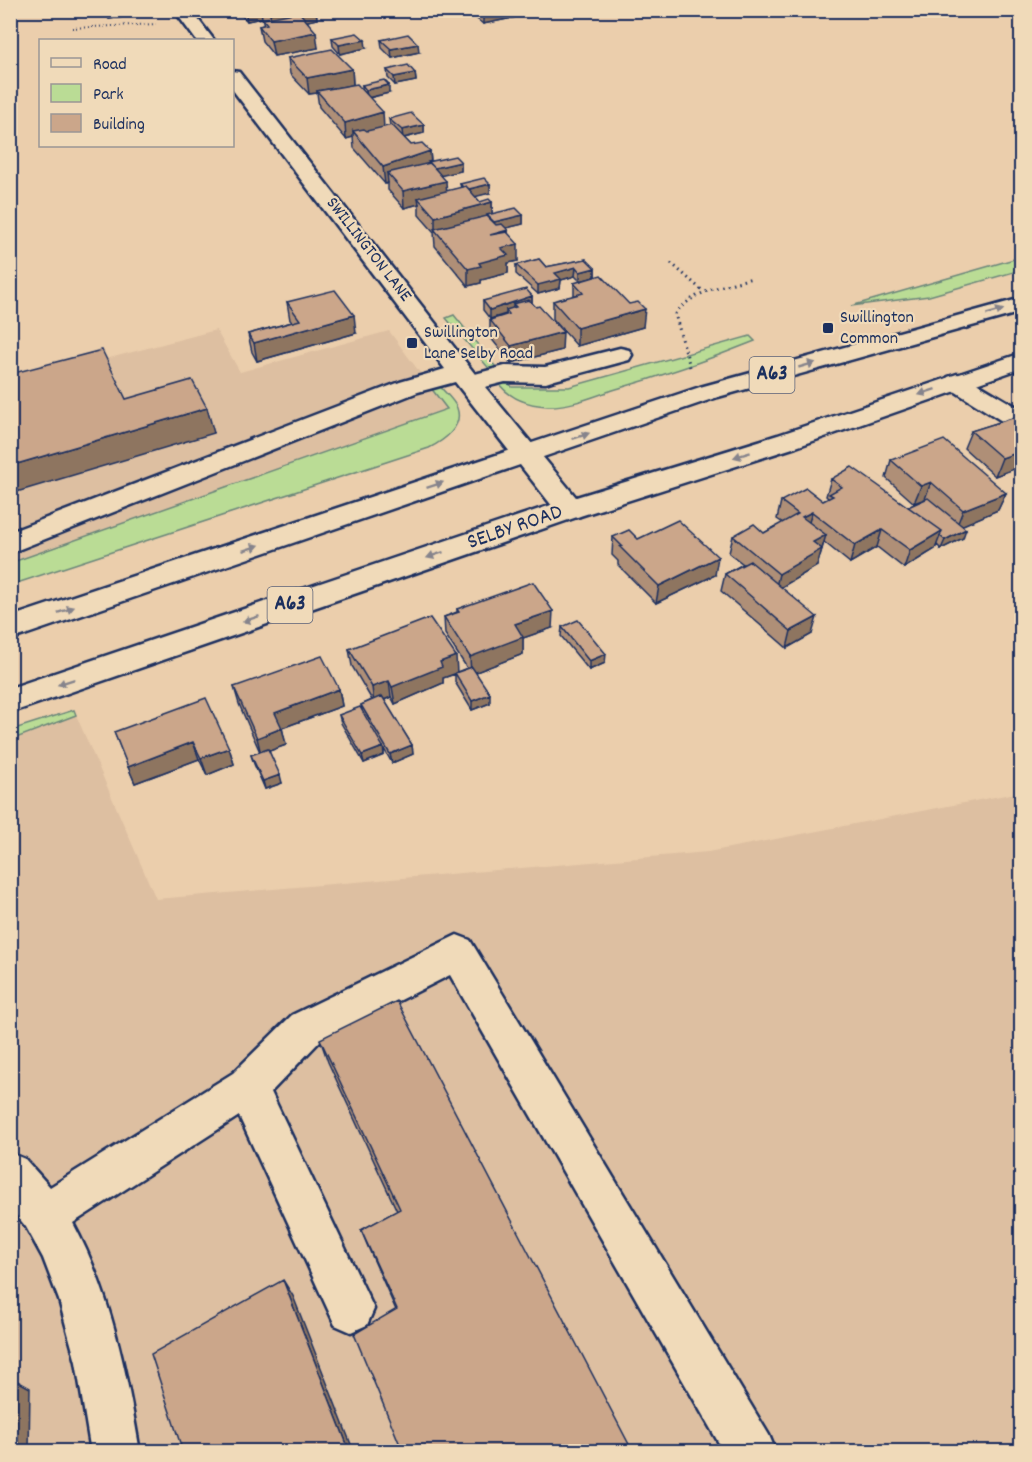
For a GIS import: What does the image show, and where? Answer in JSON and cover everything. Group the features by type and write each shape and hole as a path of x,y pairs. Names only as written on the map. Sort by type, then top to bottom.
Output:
{"main road":[{"path":"185,15 204,39"},
{"name":"SWILLINGTON LANE","path":"234,79 465,378 570,509"},
{"name":"A63","path":"10,629 709,393 1022,305"},
{"path":"10,543 409,387 505,374 546,375 620,355"},
{"name":"SELBY ROAD","path":"10,701 570,509 787,441 1022,360"},
{"path":"957,382 1022,422"},
{"path":"45,1216 247,1087 306,1028 458,952 752,1452"},
{"path":"247,1087 351,1309"},
{"path":"10,1174 45,1216 80,1290 111,1417 116,1452"}],"path":[{"path":"72,28 154,25 185,15"},
{"path":"671,262 704,293"},
{"path":"709,393 691,374 675,314 680,305 704,293 752,278"}],"shaded area":[{"path":"216,330 240,372 389,331 447,409 11,563 11,384"},
{"path":"76,715 156,899 708,852 1021,792 1021,1451 11,1452 11,740"}],"green space":[{"path":"1021,257 1021,270 929,296 851,306"},
{"path":"454,315 499,371 492,372 446,318"},
{"path":"750,336 755,341 720,355 564,405 547,406 525,402 506,392 496,380 504,378 512,387 569,387"},
{"path":"439,385 456,405 458,421 446,437 429,448 11,585 10,563 447,409 431,388"},
{"path":"74,710 76,715 11,740 11,730"}],"building":[{"path":"267,10 283,10 270,13"},
{"path":"299,12 316,32 271,41 259,26 267,24 263,19"},
{"path":"357,33 365,40 339,45 332,38"},
{"path":"408,34 418,44 391,49 381,40"},
{"path":"332,49 352,69 307,78 288,58"},
{"path":"408,65 415,73 394,77 387,70"},
{"path":"384,80 389,85 366,90 362,85"},
{"path":"357,84 383,112 345,123 317,91"},
{"path":"411,113 424,125 402,130 389,119"},
{"path":"392,125 411,145 422,143 430,151 383,167 353,131 364,129 367,131"},
{"path":"455,156 461,162 435,168 428,162"},
{"path":"430,163 446,181 403,191 387,173"},
{"path":"484,178 490,184 469,189 460,184"},
{"path":"466,186 480,202 489,199 492,202 435,217 418,198"},
{"path":"516,208 523,215 494,222 487,215"},
{"path":"487,216 496,225 502,224 508,230 490,235 507,232 518,244 501,248 508,255 479,263 481,266 468,269 434,229"},
{"path":"539,259 546,267 586,259 595,268 580,272 576,267 555,273 561,279 538,285 516,265"},
{"path":"601,275 629,304 638,302 645,309 577,328 553,301 583,293 574,283"},
{"path":"526,289 532,296 490,310 483,301"},
{"path":"335,290 354,315 254,343 248,334 300,320 287,302"},
{"path":"529,300 536,307 539,306 563,332 511,346 490,320 509,314 506,310 516,307 513,304"},
{"path":"102,350 126,399 192,380 207,408 10,466 10,374"},
{"path":"1022,415 1022,451 1002,458 971,431"},
{"path":"944,440 1006,493 963,510 931,482 921,486 891,460"},
{"path":"852,467 942,531 910,550 882,530 855,545 812,512 802,517 826,535 813,542 822,549 779,574 733,536 754,524 764,533 798,514 781,501 806,488 823,501 833,496 829,494 842,487 831,479"},
{"path":"928,498 966,529 945,540 940,536 942,531 908,507"},
{"path":"678,520 718,557 659,586 613,537 629,530 638,539"},
{"path":"750,561 817,617 791,631 725,574"},
{"path":"533,582 553,611 515,624 523,637 470,657 444,617 459,612 457,609"},
{"path":"430,618 456,656 440,662 442,667 392,687 389,681 372,687 349,649"},
{"path":"578,620 606,654 589,661 562,627"},
{"path":"322,656 339,689 275,713 282,728 257,738 234,687"},
{"path":"472,667 490,694 472,701 455,673"},
{"path":"382,696 412,745 390,754 361,705"},
{"path":"206,698 229,748 201,758 193,742 128,767 114,732"},
{"path":"360,707 383,747 362,755 339,715"},
{"path":"268,749 280,775 263,781 251,755"},
{"path":"397,1001 633,1452 403,1452 354,1334 397,1309 361,1230 400,1209 320,1039"},
{"path":"283,1280 350,1452 183,1452 151,1354"}],"place":[{"name":"Swillington Common","path":"828,328"},
{"name":"Swillington Lane Selby Road","path":"412,343"}]}
